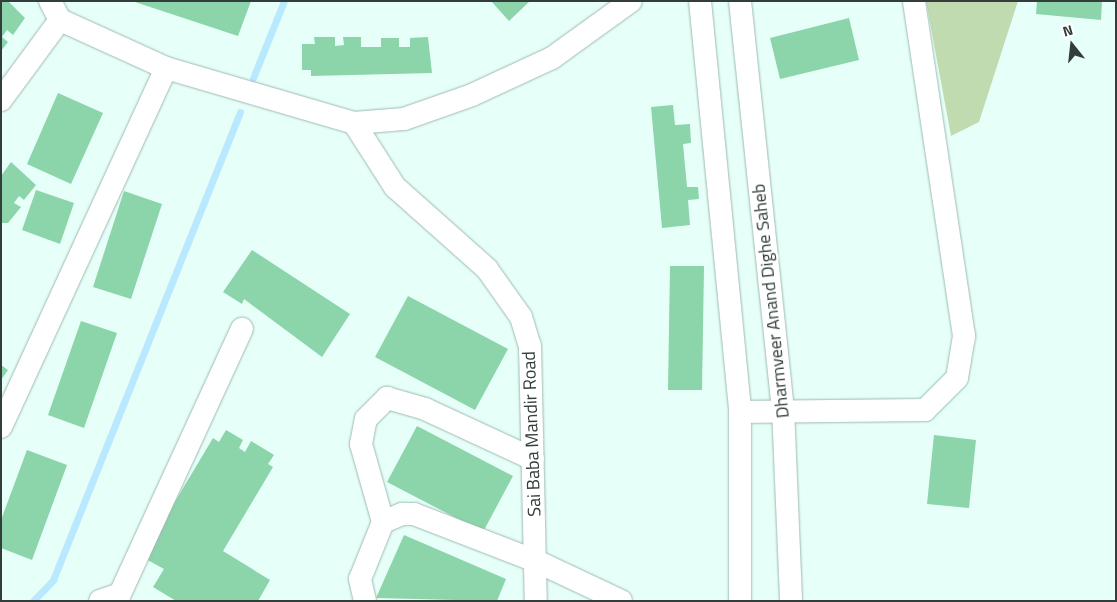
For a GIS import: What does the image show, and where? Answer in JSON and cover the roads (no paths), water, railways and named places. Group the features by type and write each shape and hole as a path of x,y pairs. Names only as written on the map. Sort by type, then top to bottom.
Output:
{"street":[{"path":"1,100 55,11 166,68 354,123 404,119 472,95 552,58 631,1"},
{"path":"700,1 740,412 740,601"},
{"name":"Dharmveer Anand Dighe Saheb","path":"740,1 784,408 791,601"},
{"path":"740,412 784,408 925,410 957,378 964,336 914,1"},
{"path":"1,427 166,68"},
{"name":"Sai Baba Mandir Road","path":"354,123 394,187 487,269 520,317 530,346 536,601"},
{"path":"116,599 242,329"},
{"path":"365,601 360,580 383,522 361,444 366,418 386,398 426,409 533,459"},
{"path":"383,522 414,514 536,561 621,601"}],"waterway":[{"path":"253,78 284,1"},
{"path":"33,601 53,580 240,112"}]}
